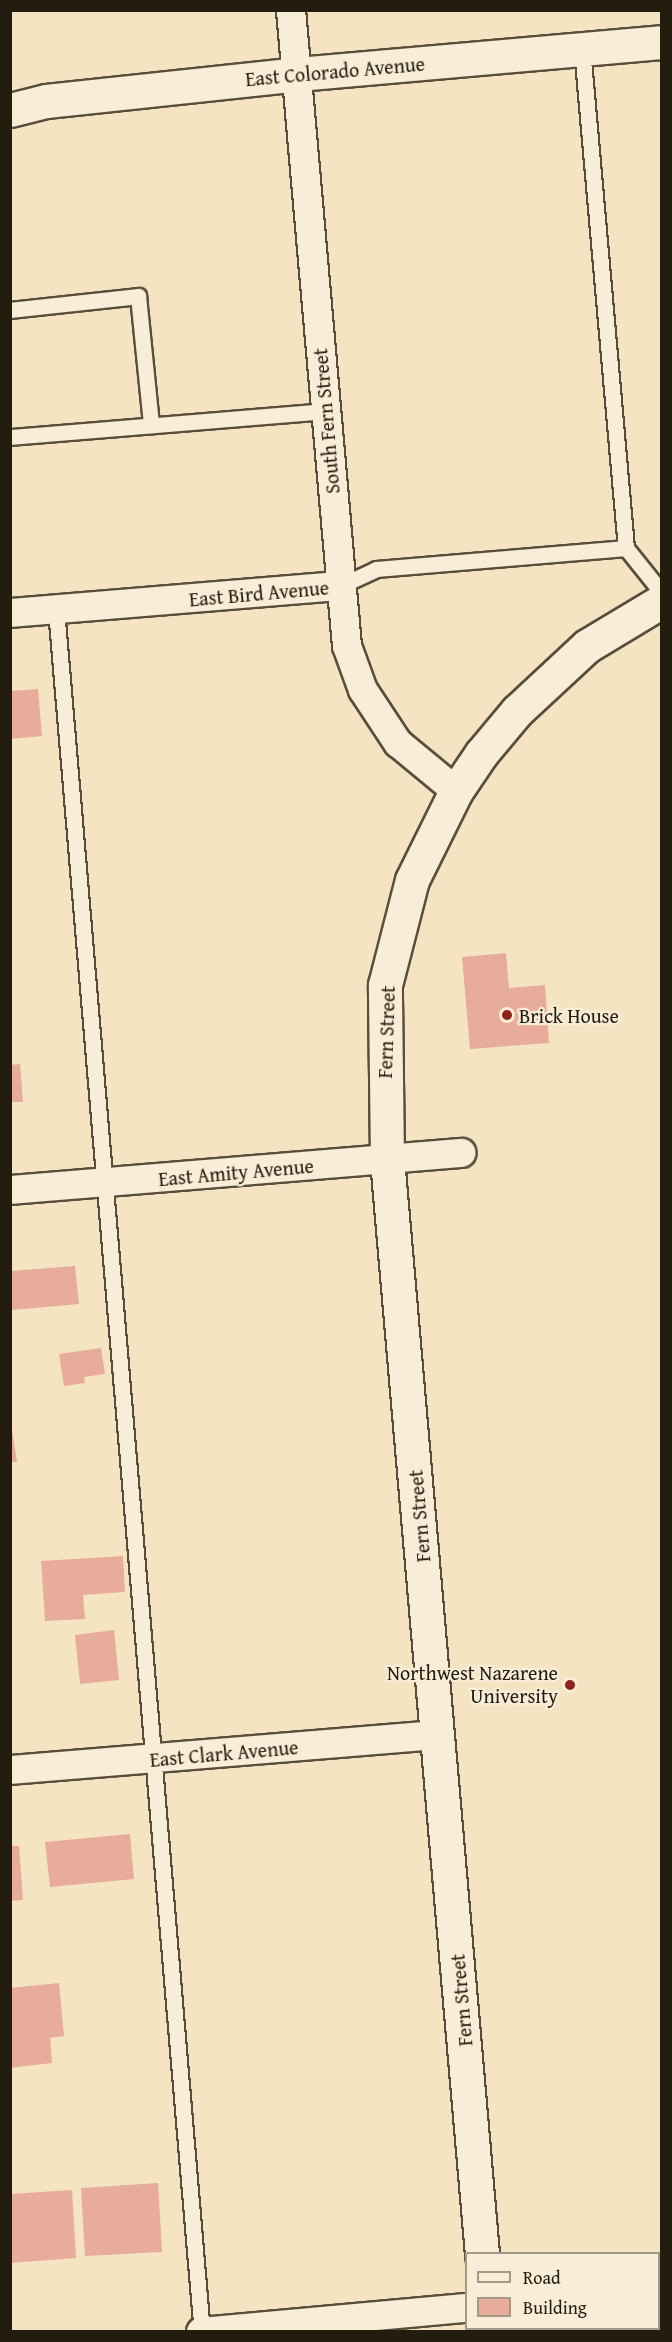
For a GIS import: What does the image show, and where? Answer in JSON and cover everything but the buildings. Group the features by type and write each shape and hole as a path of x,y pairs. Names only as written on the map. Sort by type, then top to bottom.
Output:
{"street":[{"name":"South Fern Street","path":"291,10 347,646 363,690 398,743 456,791"},
{"name":"East Colorado Avenue","path":"10,110 45,101 297,74 662,42"},
{"name":"East Bird Avenue","path":"10,612 340,586"},
{"path":"456,791 518,711 587,646 662,601"},
{"name":"Fern Street","path":"456,791 412,880 385,985 387,1160 482,2252"},
{"name":"East Amity Avenue","path":"10,1190 461,1153"},
{"name":"East Clark Avenue","path":"10,1770 438,1735"},
{"path":"201,2331 465,2308"}],"lane":[{"path":"582,49 626,548 662,593"},
{"path":"10,310 138,296 150,425"},
{"path":"10,437 325,411"},
{"name":"East Bird Avenue","path":"340,586 376,569 626,548"},
{"path":"56,609 201,2331"}],"place":[{"name":"Brick House","path":"507,1015"},
{"name":"Northwest Nazarene University","path":"570,1685"}]}
